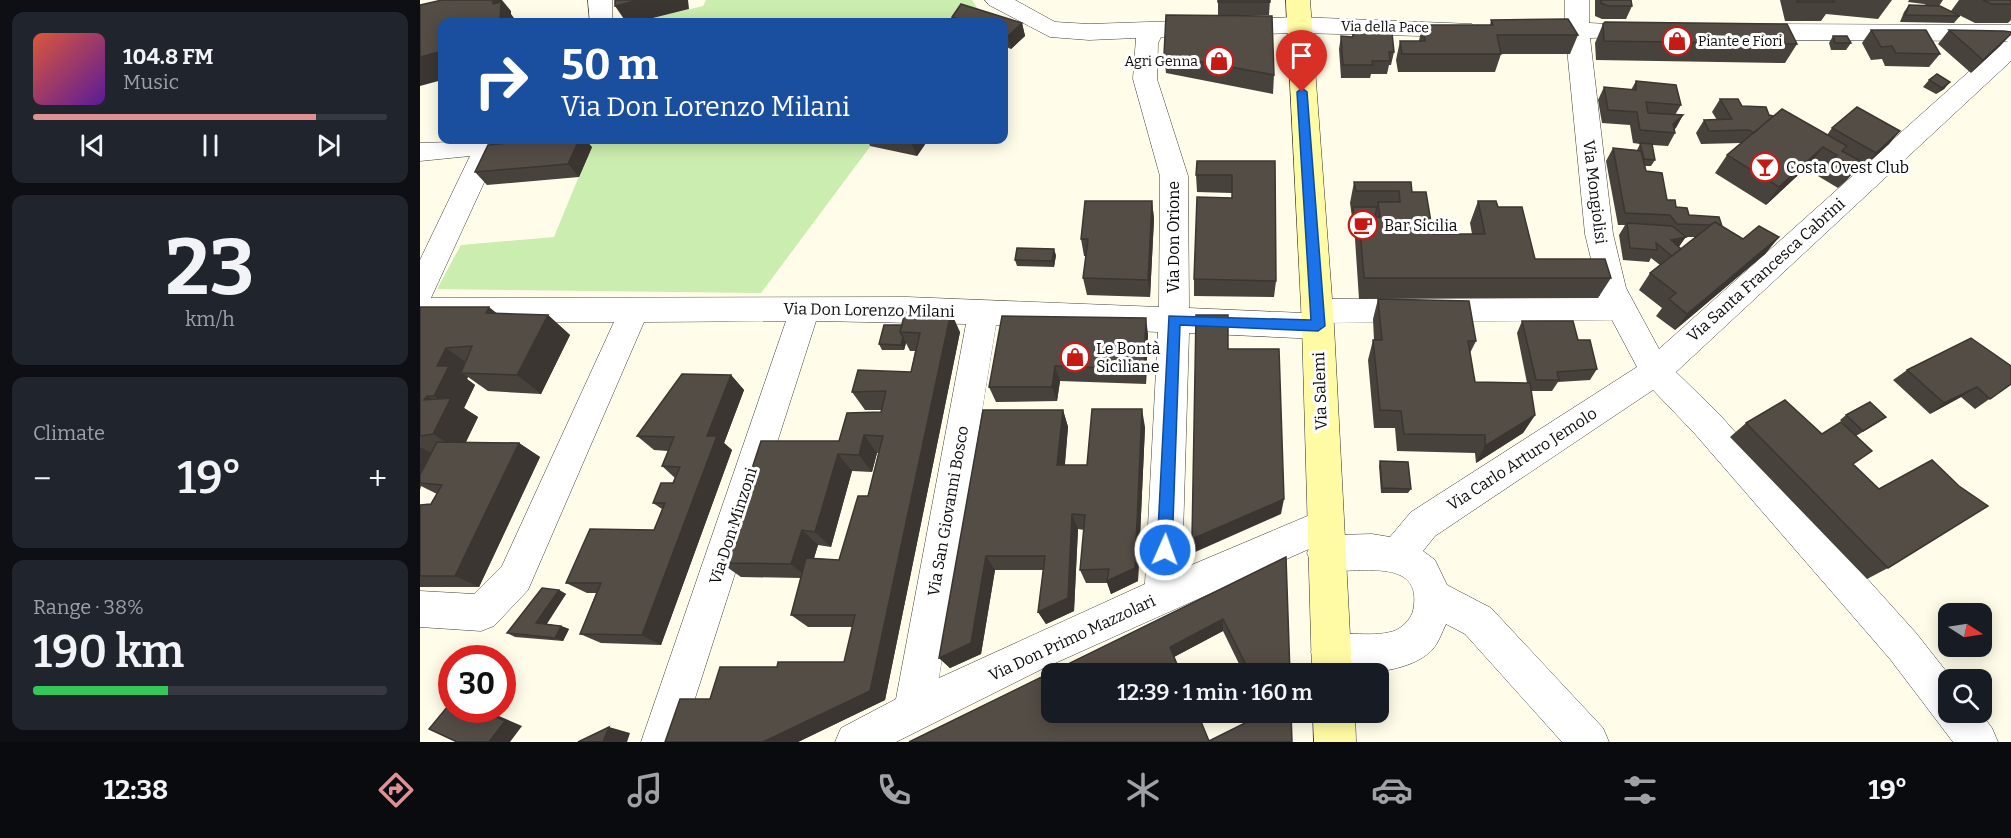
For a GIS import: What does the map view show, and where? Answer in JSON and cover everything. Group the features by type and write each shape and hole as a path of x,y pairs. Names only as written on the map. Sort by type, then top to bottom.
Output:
{"main road":[{"name":"Via Salemi","path":"1298,12 1317,318 1331,663"},
{"path":"1334,723 1335,742"}],"street":[{"path":"600,0 601,18"},
{"name":"Via della Pace","path":"997,0 1050,29 1089,32 1153,28 1298,12 1495,29 1659,32"},
{"name":"Via Mongiolisi","path":"1577,0 1576,31 1599,234 1611,289 1655,372 1715,432 1903,646 1938,692"},
{"name":"Via Don Orione","path":"1153,28 1146,43 1145,79 1174,176 1174,320 1163,596"},
{"path":"1729,32 2011,33"},
{"name":"Via Santa Francesca Cabrini","path":"1655,372 2011,48"},
{"path":"420,152 482,144"},
{"path":"420,291 497,144"},
{"name":"Via Don Lorenzo Milani","path":"420,310 805,309 982,312 1174,320 1317,318 1621,308"},
{"name":"Via Don Minzoni","path":"661,742 805,309"},
{"path":"420,609 481,613 515,578 634,310"},
{"name":"Via San Giovanni Bosco","path":"914,710 982,312"},
{"name":"Via Carlo Arturo Jemolo","path":"1397,556 1423,524 1655,372"},
{"path":"1325,539 1397,556 1422,572 1433,597 1430,621 1413,641 1386,652 1331,663"},
{"name":"Via Don Primo Mazzolari","path":"855,742 914,710 1163,596 1325,539"},
{"path":"1433,597 1478,621 1589,742"},
{"path":"1963,723 1978,742"}],"green space":[{"path":"706,0 972,0 983,18 654,18 703,6"},
{"path":"575,144 872,144 761,293 437,289 461,245 554,237 591,147"}],"building":[{"path":"442,0 493,0 493,4 501,2 500,18 438,18 438,52 420,57 420,5"},
{"path":"615,0 639,0 615,6"},
{"path":"1218,0 1270,0 1270,2 1218,2"},
{"path":"1601,0 1631,0 1632,6 1608,6 1601,3"},
{"path":"1797,0 1833,0 1834,2 1797,2"},
{"path":"1983,0 2011,0 2011,4 1991,4"},
{"path":"961,4 1006,18 955,18 952,17"},
{"path":"1909,5 1940,6 1960,16 1905,15"},
{"path":"1166,15 1272,16 1274,75 1164,55"},
{"path":"1008,19 1022,23 1008,36"},
{"path":"1568,19 1578,35 1497,35 1501,54 1402,54 1400,41 1425,41 1422,25 1493,25 1491,20"},
{"path":"1605,22 1787,24 1797,44 1604,41 1603,24"},
{"path":"1871,30 1926,30 1940,54 1896,53 1892,46 1881,47"},
{"path":"1949,30 2004,31 2011,32 2011,34 1983,60"},
{"path":"1353,32 1392,33 1394,52 1389,52 1390,61 1372,61 1373,65 1343,65 1341,36 1353,37"},
{"path":"1833,36 1847,36 1851,43 1835,43"},
{"path":"1937,74 1950,82 1942,88 1929,80"},
{"path":"1636,81 1676,85 1681,105 1646,102 1648,113 1683,115 1673,124 1675,133 1640,130 1637,112 1608,110 1604,87 1636,90"},
{"path":"1720,99 1738,99 1742,106 1766,107 1769,115 1773,116 1754,133 1749,130 1709,131 1704,120 1732,119"},
{"path":"1857,107 1900,131 1876,153 1832,128"},
{"path":"1782,109 1847,146 1842,151 1862,162 1854,170 1833,158 1837,155 1823,147 1779,187 1727,155"},
{"path":"1640,143 1652,144 1655,160 1644,159"},
{"path":"577,144 568,164 475,172 488,145"},
{"path":"1613,148 1641,151 1646,171 1662,173 1667,200 1675,200 1676,207 1687,208 1689,215 1719,217 1722,226 1715,222 1710,225 1677,224 1670,215 1625,213"},
{"path":"1197,161 1275,161 1276,281 1194,279 1197,197 1232,198 1232,175 1196,175"},
{"path":"1354,182 1411,182 1412,192 1426,192 1433,234 1485,234 1478,201 1496,201 1498,207 1522,207 1535,259 1605,259 1611,278 1364,278 1359,217 1380,217 1378,202 1400,202 1399,191 1356,191"},
{"path":"1085,201 1152,201 1148,280 1083,278 1088,239 1081,239"},
{"path":"1353,207 1377,207 1375,217 1359,217 1356,233"},
{"path":"1715,222 1743,239 1759,226 1779,237 1687,314 1669,299 1676,293 1650,273"},
{"path":"1627,223 1672,226 1686,237 1671,240 1681,249 1672,256 1656,243 1657,250 1630,248"},
{"path":"1017,248 1054,249 1052,261 1015,260"},
{"path":"1378,299 1469,301 1476,341 1468,341 1475,382 1530,383 1535,415 1485,446 1485,435 1404,434 1401,411 1380,410 1373,340 1382,340"},
{"path":"420,307 489,307 486,313 548,315 517,375 461,373 472,346 446,348 437,366 449,366 434,396 427,396 424,400 451,398 433,434 420,436"},
{"path":"905,312 951,312 870,691 763,742 665,742 680,699 710,699 720,667 777,667 778,662 844,662 855,615 791,615 806,558 839,560 858,496 868,496 883,436 864,435 859,455 838,454 815,532 802,530 791,564 721,563 761,441 839,441 847,413 881,412 886,391 852,392 858,370 911,372 920,333 900,332"},
{"path":"1196,315 1228,315 1228,349 1279,349 1284,499 1192,539"},
{"name":"Le Bontà Siciliane","path":"1002,316 1146,318 1144,369 1055,366 1052,387 989,387"},
{"path":"1522,321 1573,321 1578,340 1590,340 1597,369 1557,372 1559,380 1536,380"},
{"path":"884,325 902,325 901,345 879,344"},
{"path":"1971,338 2011,366 2011,384 1990,399 1977,387 1944,403 1907,370"},
{"path":"682,374 731,375 707,436 717,436 642,635 580,634 601,583 566,583 590,529 654,530 665,503 653,503 661,483 673,483 680,467 662,466 674,437 637,436"},
{"path":"1785,400 1822,434 1841,422 1872,451 1853,464 1879,489 1932,460 1959,486 1988,506 1888,568 1746,423"},
{"path":"1870,402 1886,417 1863,431 1846,415"},
{"path":"1092,409 1142,409 1135,568 1107,581 1109,569 1080,570 1085,515 1072,514 1068,598 1038,612 1045,556 986,556 971,643 939,658 983,410 1063,410 1057,465 1087,465"},
{"path":"437,442 519,443 455,576 420,576 420,505 431,504 442,485 420,483 420,475"},
{"path":"1380,461 1408,462 1411,489 1382,488"},
{"path":"1286,557 1290,663 1245,663 1223,619 1170,647 1177,663 1070,663"},
{"path":"542,588 559,590 536,623 561,626 555,638 507,633"},
{"path":"1041,677 1041,723 1202,723 1209,741 1245,723 1291,723 1292,742 909,742"},
{"path":"438,718 438,723 503,723 489,742 457,742 429,729"},
{"path":"609,727 603,742 578,742"}],"place":[{"name":"Piante e Fiori","path":"1677,41"},
{"name":"Agri Genna","path":"1219,61"},
{"name":"Costa Ovest Club","path":"1765,167"},
{"name":"Bar Sicilia","path":"1363,225"},
{"name":"Le Bontà Siciliane","path":"1075,357"}],"route":[{"path":"1165,550 1174,320 1318,326 1302,92"}]}
